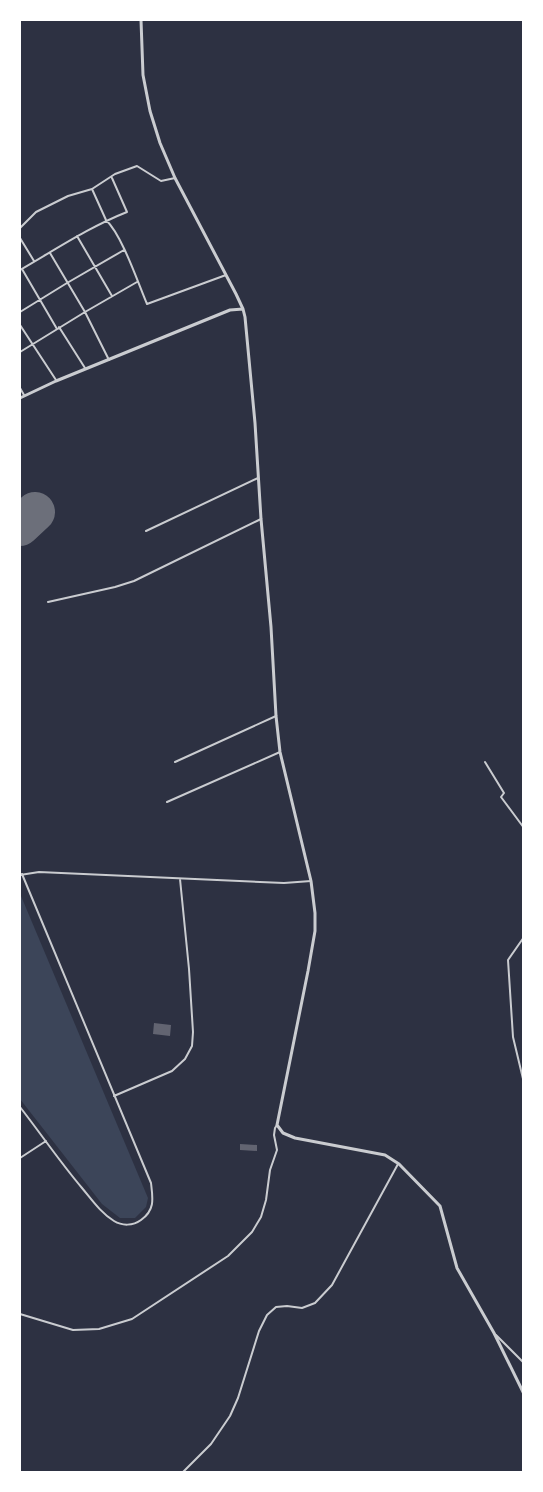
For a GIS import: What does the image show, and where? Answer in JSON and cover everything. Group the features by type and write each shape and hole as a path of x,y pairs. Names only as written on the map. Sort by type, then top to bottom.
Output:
{"street":[{"path":"20,1314 73,1330 99,1329 132,1319 228,1256 252,1232 261,1216 266,1200 270,1170 277,1150 274,1128 277,1125 315,931 311,881 280,752 272,627 245,317 226,275 175,178 160,143 150,111 143,75 141,20"},
{"path":"20,228 36,212 68,195 92,189 116,174 137,166 161,181 175,178"},
{"path":"85,370 21,270 106,220 127,212 112,177"},
{"path":"92,189 106,220 111,224 124,250 147,304 226,275"},
{"path":"77,236 112,296"},
{"path":"20,238 34,261"},
{"path":"20,312 124,250"},
{"path":"50,253 110,360"},
{"path":"20,352 137,282"},
{"path":"20,398 230,310 243,309"},
{"path":"20,325 56,381"},
{"path":"20,388 25,396"},
{"path":"146,531 258,478"},
{"path":"48,602 134,581 261,519"},
{"path":"175,762 276,716"},
{"path":"167,801 280,752"},
{"path":"485,762 504,793 501,797 524,828"},
{"path":"20,1107 102,1212 117,1223 128,1225 137,1223 150,1211 153,1202 151,1183 21,875 39,872 284,883 311,881"},
{"path":"114,1096 172,1071 185,1059 192,1046 189,969 180,879"},
{"path":"524,937 508,960 513,1037 524,1083"},
{"path":"277,1125 283,1133 295,1138 385,1155 399,1164 440,1206 457,1268 494,1333 524,1394"},
{"path":"20,1158 46,1141"},
{"path":"183,1473 211,1444 230,1416 259,1331 267,1315 276,1307 302,1308 315,1303 332,1285 399,1164"},
{"path":"494,1333 524,1363"}],"shaded area":[{"path":"20,896 148,1198 146,1207 135,1218 120,1218 102,1204 20,1099"}],"building":[{"path":"154,1023 171,1025 170,1036 153,1034"},
{"path":"240,1144 257,1145 257,1151 240,1150"}],"runway":[{"path":"20,526 35,512"}]}
